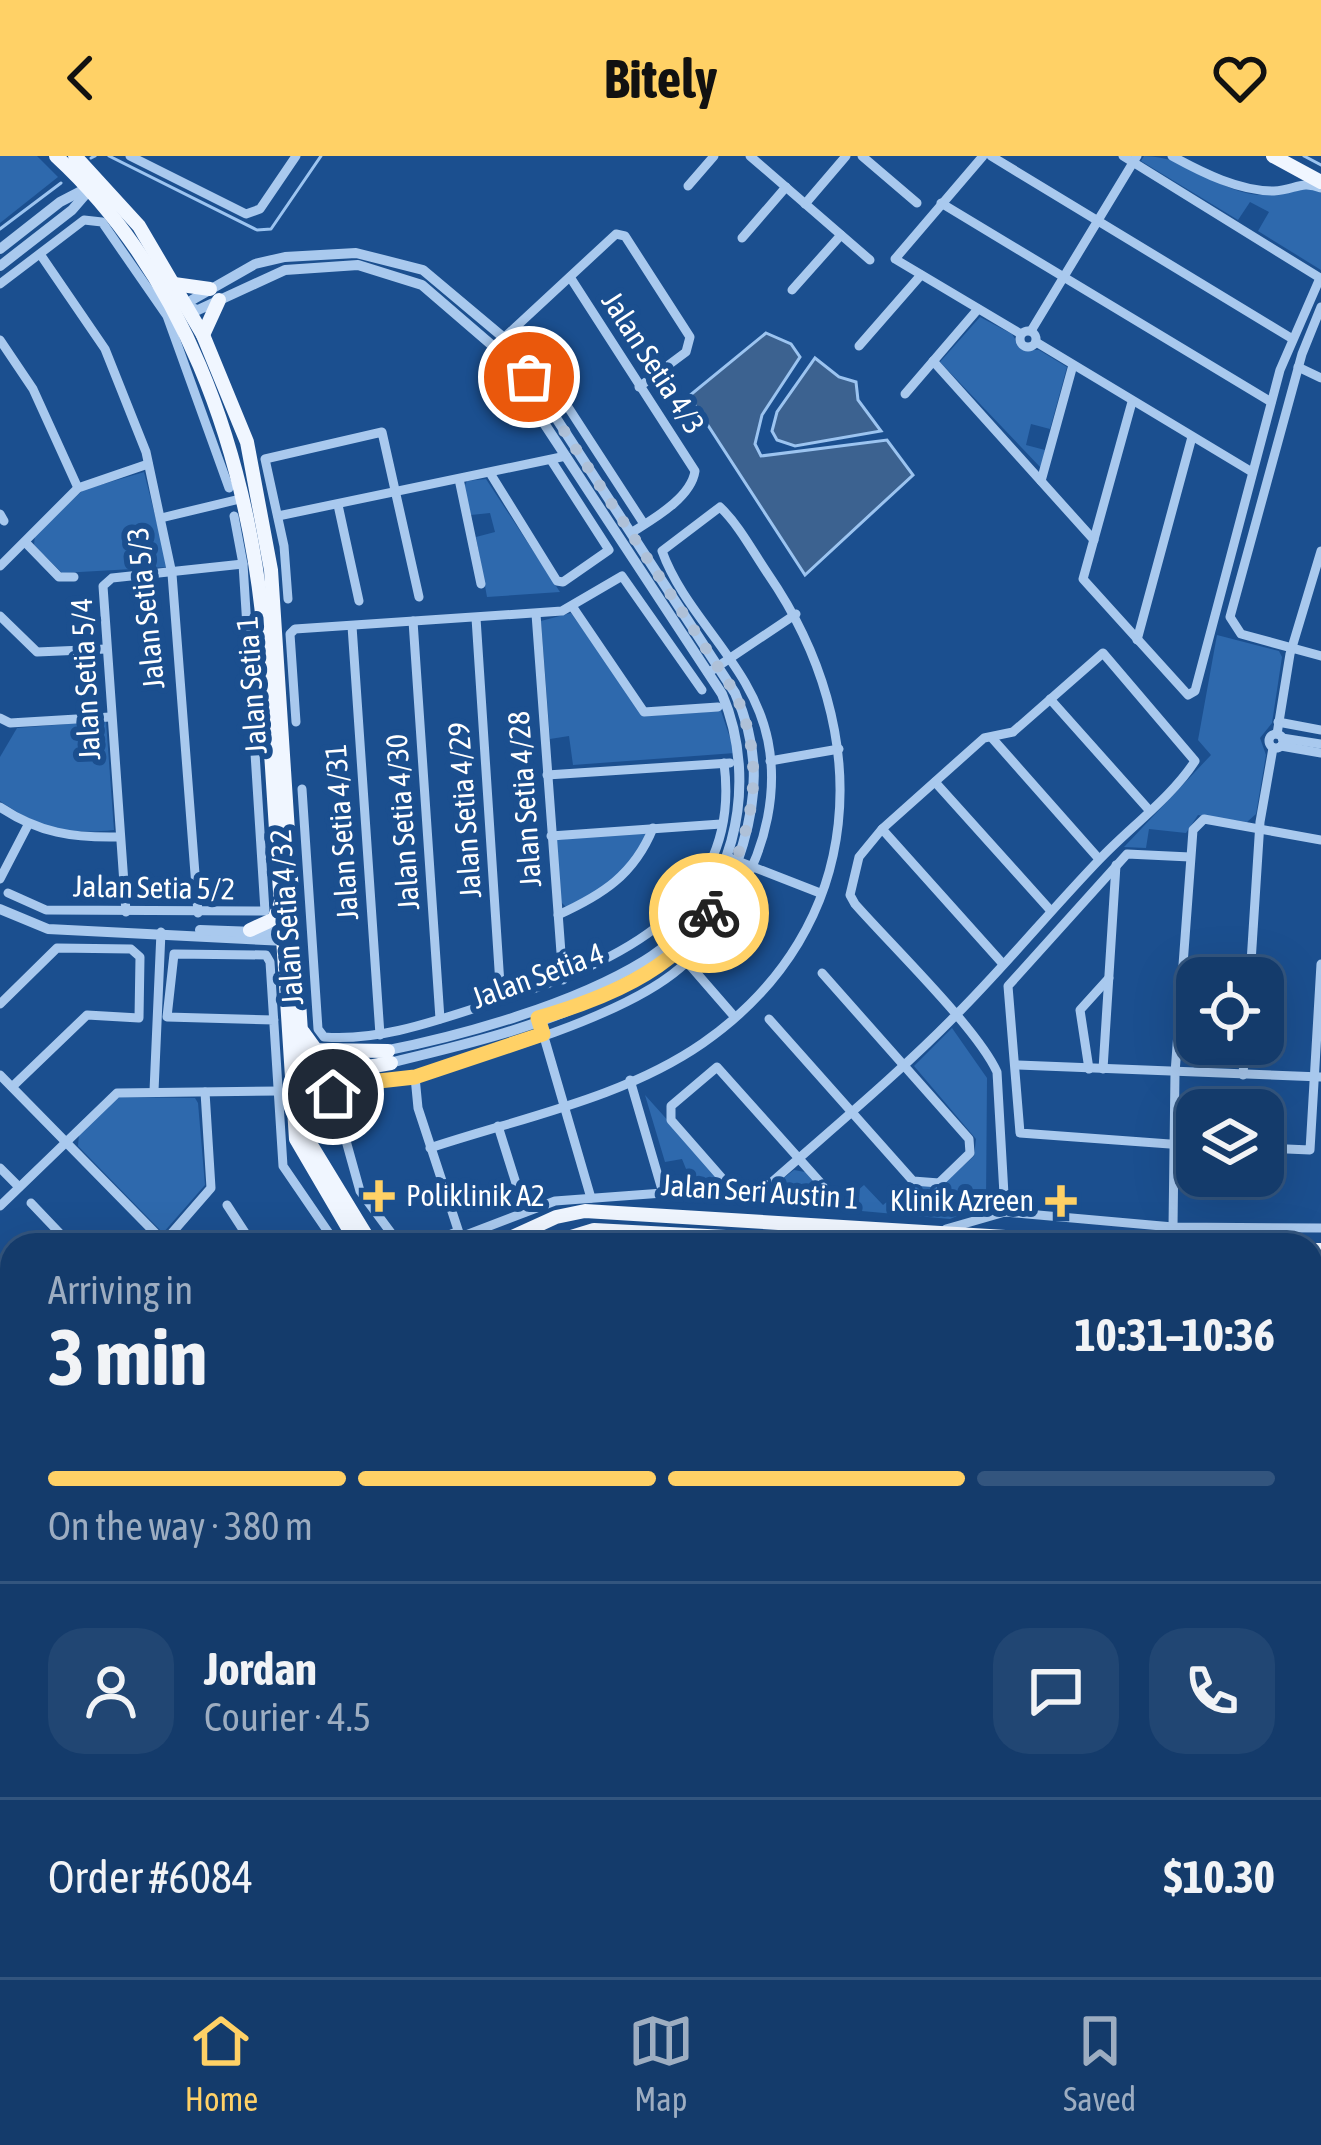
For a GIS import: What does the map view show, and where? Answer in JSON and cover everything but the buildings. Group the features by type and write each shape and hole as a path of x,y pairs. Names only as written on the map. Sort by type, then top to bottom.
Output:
{"main road":[{"name":"Jalan Setia 1","path":"56,156 91,188 141,260 176,317 224,421 244,498 262,613 280,902 300,979 296,1138 305,1163 350,1233"},
{"name":"Jalan Setia 1","path":"74,156 136,221 188,307 242,421 271,518 297,1064 308,1140 318,1164 364,1233"},
{"path":"74,156 87,172 91,188 105,191 136,221"},
{"path":"1270,156 1321,185"},
{"path":"141,260 188,307 206,381"},
{"path":"174,284 214,294 202,335"},
{"path":"252,466 254,487 244,498 271,518"},
{"path":"250,930 274,919 280,902"},
{"path":"300,979 307,1043 316,1050 389,1057"},
{"path":"308,1140 314,1080 389,1057"},
{"name":"Jalan Seri Austin 1","path":"521,1233 585,1210 947,1233"},
{"name":"Jalan Seri Austin 1","path":"584,1233 650,1233"}],"street":[{"path":"56,156 68,176 60,202"},
{"path":"130,156 246,214 260,208 290,158"},
{"path":"688,186 714,156"},
{"path":"750,156 870,260"},
{"path":"805,204 846,156"},
{"path":"862,156 917,203"},
{"path":"1252,472 895,259 987,156 1292,338"},
{"path":"1172,156 1234,183 1285,189 1303,182 1321,185"},
{"path":"1270,156 1293,172 1285,189"},
{"path":"1030,336 1131,158 1316,273 1318,283 1270,402 1192,694 1186,694 1083,579 1132,402"},
{"path":"742,238 786,187"},
{"path":"0,249 60,202 91,188"},
{"path":"0,266 72,210 91,188"},
{"path":"941,203 1270,402"},
{"path":"72,210 100,208 113,216"},
{"path":"0,284 84,220 102,222 167,316 229,488"},
{"path":"499,343 616,234 625,236 690,337 686,352 639,387"},
{"path":"793,290 841,235"},
{"name":"Jalan Setia 5/3","path":"40,254 105,349 148,464 161,518 172,574 198,913"},
{"name":"Jalan Setia 4","path":"188,307 285,270 380,268 422,285 499,343 631,533 713,669 731,716 741,762 743,796 733,859"},
{"path":"859,346 921,275"},
{"name":"Jalan Setia 4/3","path":"570,277 695,471 693,483 644,524"},
{"path":"1321,307 1298,368 1231,625 1241,634 1321,656"},
{"path":"905,394 978,309"},
{"path":"516,327 644,524 631,533"},
{"path":"0,340 33,389 78,488"},
{"name":"Jalan Setia 4","path":"297,1064 389,1057 537,1013 646,960 694,914 733,859 754,800 755,761 745,715 566,456 499,343"},
{"path":"933,361 1094,540"},
{"path":"1041,482 1073,365"},
{"path":"1298,368 1321,378"},
{"path":"288,599 271,518 265,459 382,432 419,597"},
{"path":"1137,640 1192,437"},
{"path":"271,518 566,456"},
{"path":"490,473 557,581 609,550 551,460"},
{"path":"0,566 78,488 148,464"},
{"path":"458,479 481,584"},
{"path":"161,518 244,498"},
{"path":"338,505 358,602"},
{"path":"391,1233 363,1195 333,1094 343,1085 415,1077 543,1034 662,982 712,937 754,867 766,826 767,737 731,657 662,551 720,507 796,614 836,722 843,806 820,893 763,989 702,1043 630,1080 430,1148"},
{"name":"Jalan Setia 5/2","path":"8,893 46,910 261,914 267,906 243,564 234,516"},
{"path":"25,542 59,577 74,577"},
{"path":"1252,957 1262,830 1292,648 1321,551"},
{"name":"Jalan Setia 5/4","path":"126,912 103,586 107,580 243,564"},
{"path":"296,722 292,631 536,614 572,606 622,577 701,690"},
{"path":"572,606 641,711 718,707"},
{"name":"Jalan Setia 4/28","path":"536,614 562,980"},
{"path":"713,669 796,614"},
{"path":"0,616 37,652 106,649"},
{"name":"Jalan Setia 4/29","path":"476,618 501,1000"},
{"name":"Jalan Setia 4/30","path":"413,622 440,1019"},
{"name":"Jalan Setia 4/31","path":"352,626 380,1035"},
{"path":"836,1200 798,1158 717,1067 671,1106 671,1120 733,1188 764,1189 798,1158 904,1064 954,1017 1099,859 1191,768 1193,753 1102,653 1013,731 984,738 882,830 860,857 850,895 954,1017 997,1072 1005,1212"},
{"path":"1050,699 1149,810"},
{"path":"0,718 10,723 110,717"},
{"path":"1278,738 1321,730"},
{"path":"992,738 1099,859"},
{"path":"1278,738 1321,744"},
{"path":"1278,738 1321,754"},
{"path":"770,761 838,749"},
{"path":"547,776 741,762"},
{"path":"380,1035 562,980 639,944 680,908 712,855 728,792 724,763"},
{"path":"935,782 1051,911"},
{"name":"Jalan Setia 4/32","path":"302,789 318,1029 327,1038 380,1035"},
{"path":"0,807 28,825 71,838 119,837"},
{"path":"1170,1233 1175,1072 1192,830 1202,820 1321,840"},
{"path":"551,836 721,824"},
{"path":"0,879 28,825"},
{"path":"558,914 605,893 639,857 653,828"},
{"path":"882,830 1003,964"},
{"path":"1174,1145 1021,1131 1018,1065 1006,989 1131,853 1190,857"},
{"path":"733,859 820,893"},
{"path":"1102,1069 1116,865"},
{"path":"0,909 48,929 289,937"},
{"path":"167,932 250,930 289,937"},
{"path":"154,1091 167,932"},
{"path":"0,1004 57,948 137,952 139,1018 87,1016 12,1087"},
{"path":"274,1020 167,1017 178,951 268,958 274,1020 283,1166 330,1233"},
{"path":"687,962 733,1015"},
{"path":"1284,1149 1310,1150 1321,964"},
{"path":"769,1019 913,1181 940,1183 970,1153 972,1143 822,973"},
{"path":"1089,1069 1080,1010 1108,978"},
{"path":"531,990 591,1198"},
{"path":"1018,1065 1316,1077"},
{"path":"1243,1075 1244,1065"},
{"path":"0,1075 153,1233"},
{"path":"415,1077 413,1088 457,1233"},
{"path":"475,1233 524,1212 591,1198 663,1193 630,1080"},
{"path":"0,1206 108,1097 154,1091 279,1091"},
{"path":"172,1233 211,1188 205,1092"},
{"path":"498,1126 524,1212"},
{"path":"318,1164 345,1195 363,1195"},
{"path":"0,1168 20,1187"},
{"path":"32,1203 60,1233"},
{"path":"227,1205 245,1233"},
{"path":"938,1232 1005,1212 1173,1227 1321,1228"},
{"path":"1023,1233 1026,1216"},
{"path":"1173,1227 1178,1233"}],"shaded area":[{"path":"0,156 37,156 58,177 0,223"},
{"path":"1144,156 1184,165 1238,191 1281,194 1306,185 1321,193 1321,270 1258,231 1269,212 1250,202 1238,220 1141,161"},
{"path":"980,317 1012,334 1022,350 1039,350 1067,367 1050,429 1031,424 1026,445 1045,450 1041,468 940,362"},
{"path":"766,333 791,344 800,357 762,415 755,444 761,456 887,440 913,475 805,575 689,396"},
{"path":"815,358 839,377 856,382 858,400 881,431 795,446 777,440 772,431 777,412"},
{"path":"144,472 168,567 62,573 34,545 35,535 83,490"},
{"path":"486,479 560,592 487,597 476,537 495,532 490,513 471,515 464,487 467,481"},
{"path":"571,613 645,716 721,711 735,753 573,765 569,736 550,739 541,621"},
{"path":"1217,635 1279,651 1282,657 1272,723 1260,738 1266,755 1256,814 1247,822 1198,815 1186,833 1149,829 1146,848 1124,847 1211,755 1198,740"},
{"path":"106,721 114,830 54,828 0,801 0,757 17,728"},
{"path":"646,832 635,858 615,878 566,907 560,901 556,840"},
{"path":"952,1028 987,1078 986,1204 950,1219 697,1196 682,1159 665,1162 645,1095 732,1192 763,1194 794,1170 805,1172 832,1203 843,1203 864,1185 883,1205 909,1183 940,1187 974,1156 976,1139 914,1066"},
{"path":"115,1097 195,1098 198,1103 205,1185 163,1233 78,1146 79,1134"}],"waterway":[{"path":"91,158 95,156"},
{"path":"109,156 257,230 271,229 321,156"},
{"path":"1304,156 1321,165"},
{"path":"0,229 61,183"}],"way so far":[{"path":"529,377 735,693 751,733 754,800 747,831 738,861 709,913"}],"place":[{"name":"Poliklinik A2","path":"379,1196"},
{"name":"Klinik Azreen","path":"1061,1201"}],"route":[{"path":"333,1094 343,1085 415,1077 423,1070 543,1034 538,1018 575,1007 652,970 702,926 709,913"}]}
